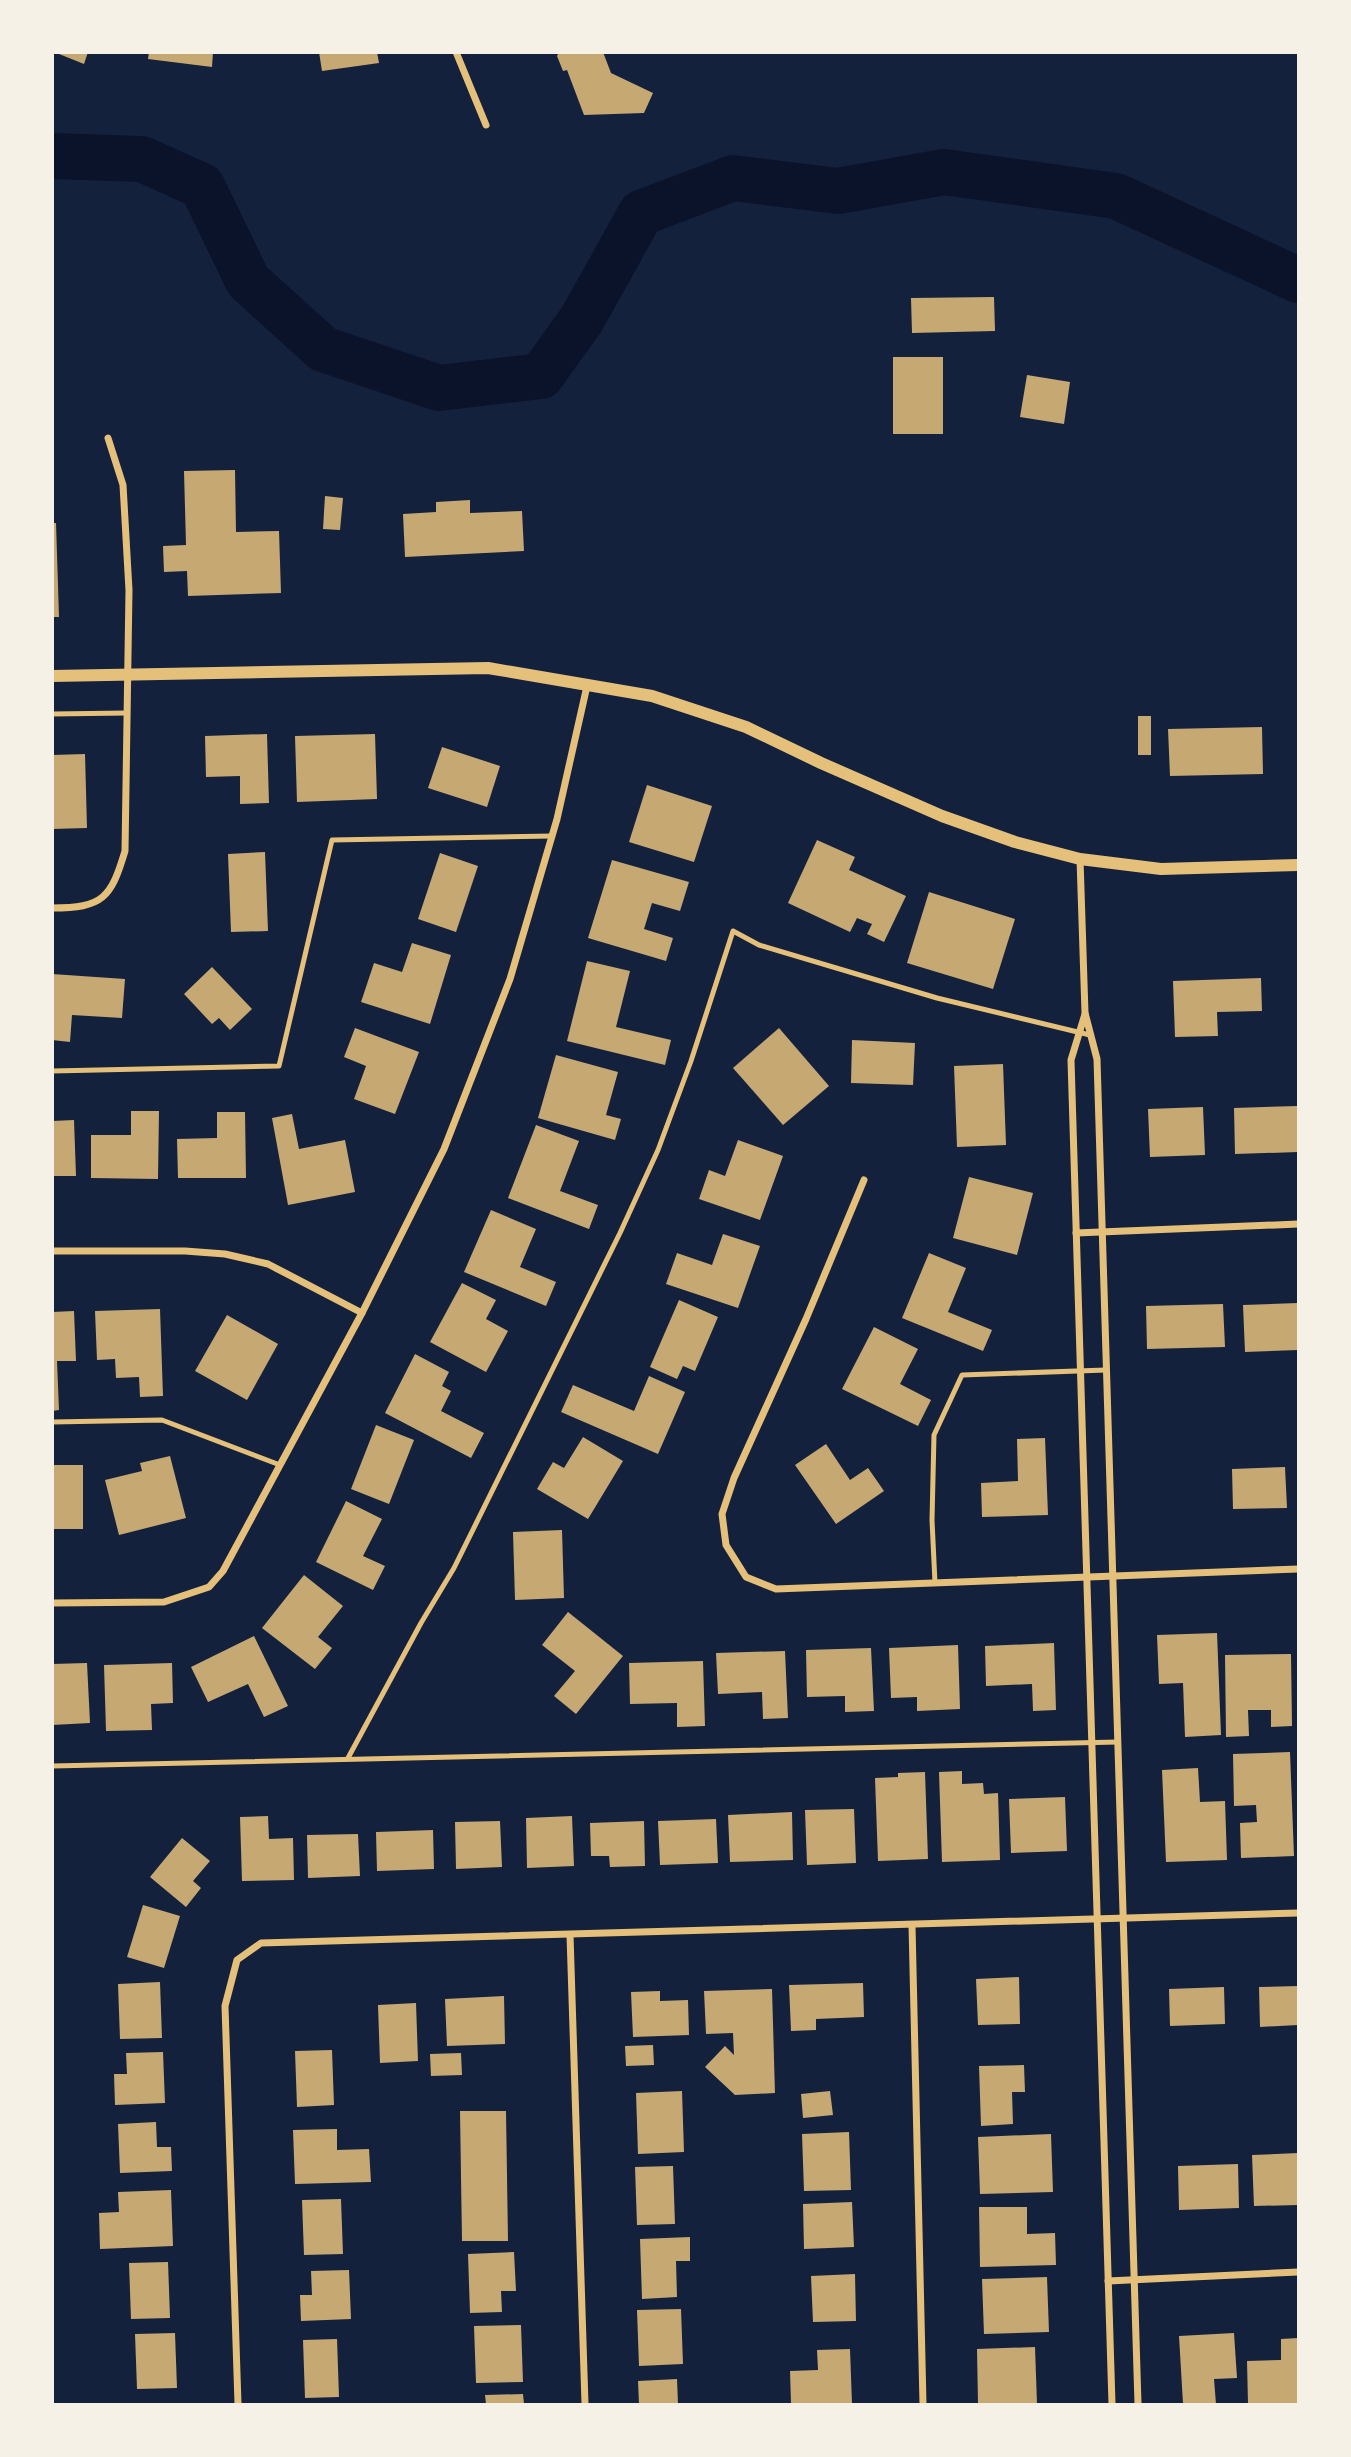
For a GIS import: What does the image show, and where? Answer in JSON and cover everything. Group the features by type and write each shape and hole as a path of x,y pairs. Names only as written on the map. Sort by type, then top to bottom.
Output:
{"street":[{"path":"456,52 486,125"},
{"path":"52,908 77,908 98,902 116,883 125,851 129,590 123,485 108,438"},
{"path":"52,676 488,668 652,696 746,727 942,816 1015,842 1080,859 1161,869 1298,865"},
{"path":"52,1603 164,1602 209,1587 223,1571 362,1313 444,1149 510,979 552,836 587,686"},
{"path":"1080,859 1085,1013 1097,1059 1138,2404"},
{"path":"1085,1013 1071,1060 1112,2404"},
{"path":"864,1180 806,1319 734,1478 722,1514 726,1545 746,1577 776,1589 1298,1569"},
{"path":"1076,1233 1298,1224"},
{"path":"52,1251 186,1251 225,1254 268,1264 362,1313"},
{"path":"238,2404 225,2006 237,1960 261,1943 1298,1913"},
{"path":"912,1925 923,2404"},
{"path":"570,1935 585,2404"},
{"path":"1108,2281 1298,2272"}],"lane":[{"path":"52,715 127,713"},
{"path":"52,1071 279,1066 332,840 552,836"},
{"path":"348,1758 454,1568 620,1233 658,1150 687,1074 733,931 759,945 937,999 1090,1035"},
{"path":"934,1583 934,1434 962,1375 1107,1370"},
{"path":"52,1422 162,1420 280,1465"},
{"path":"52,1766 1118,1742"}],"building":[{"path":"54,52 88,52 84,64"},
{"path":"149,52 213,52 212,67 148,59"},
{"path":"319,52 377,52 379,63 322,71"},
{"path":"559,52 603,52 611,73 653,93 644,113 584,115 567,70 563,71 557,56"},
{"path":"994,297 995,331 912,333 911,298"},
{"path":"893,357 943,357 943,434 893,434"},
{"path":"1027,375 1070,382 1064,424 1020,417"},
{"path":"235,470 236,532 279,531 281,593 188,596 187,571 164,572 163,546 186,545 184,471"},
{"path":"325,496 343,498 340,530 323,529"},
{"path":"470,500 470,513 522,511 524,551 405,557 403,514 436,512 436,502"},
{"path":"52,523 56,523 59,617 52,617"},
{"path":"1138,716 1151,716 1151,755 1138,755"},
{"path":"1262,727 1263,774 1170,776 1168,729"},
{"path":"267,734 269,803 240,804 240,776 206,777 205,736"},
{"path":"375,734 377,799 297,802 295,736"},
{"path":"442,747 500,766 487,807 428,788"},
{"path":"85,754 87,828 52,829 52,755"},
{"path":"647,785 712,806 694,862 629,842"},
{"path":"817,840 855,857 849,870 906,896 884,942 867,934 872,924 857,918 850,932 788,903"},
{"path":"265,852 268,931 231,932 228,854"},
{"path":"440,853 478,866 456,932 418,919"},
{"path":"612,860 689,882 680,911 652,903 644,929 673,938 666,961 588,938"},
{"path":"929,892 1015,919 993,989 907,963"},
{"path":"412,943 451,955 430,1024 361,1002 374,963 402,972"},
{"path":"587,961 630,971 616,1027 671,1040 665,1065 567,1041"},
{"path":"212,967 252,1009 230,1030 219,1018 212,1024 184,994"},
{"path":"52,974 125,979 122,1018 72,1015 70,1042 52,1040"},
{"path":"1261,978 1262,1011 1217,1012 1218,1036 1175,1037 1173,981"},
{"path":"355,1028 419,1052 395,1114 354,1099 366,1066 344,1057"},
{"path":"779,1028 829,1086 783,1125 733,1068"},
{"path":"852,1040 915,1043 913,1085 851,1083"},
{"path":"556,1055 618,1072 606,1115 621,1119 615,1140 538,1118"},
{"path":"1003,1064 1006,1145 957,1147 954,1066"},
{"path":"1297,1106 1298,1152 1235,1154 1234,1108"},
{"path":"1203,1107 1205,1155 1150,1157 1148,1109"},
{"path":"131,1111 159,1111 158,1179 91,1178 91,1135 131,1135"},
{"path":"217,1112 245,1112 246,1178 178,1178 177,1139 217,1138"},
{"path":"292,1114 299,1149 345,1140 355,1192 288,1205 272,1118"},
{"path":"74,1120 76,1176 52,1176 52,1121"},
{"path":"536,1125 579,1141 560,1191 598,1205 589,1229 508,1198"},
{"path":"738,1140 783,1156 760,1220 699,1199 709,1170 725,1176"},
{"path":"969,1177 1033,1193 1017,1255 953,1238"},
{"path":"491,1210 536,1229 520,1267 556,1282 546,1306 464,1272"},
{"path":"723,1234 760,1246 738,1308 666,1284 677,1253 712,1265"},
{"path":"929,1253 966,1268 948,1312 992,1330 983,1351 902,1318"},
{"path":"462,1283 496,1300 486,1319 508,1331 486,1372 430,1342"},
{"path":"679,1300 718,1317 695,1371 683,1366 677,1379 650,1367"},
{"path":"1298,1303 1298,1350 1245,1352 1243,1305"},
{"path":"1223,1304 1225,1347 1147,1349 1146,1306"},
{"path":"160,1309 163,1396 140,1397 139,1377 116,1378 115,1359 97,1360 95,1311"},
{"path":"74,1311 76,1361 57,1361 59,1410 52,1411 52,1312"},
{"path":"227,1315 278,1344 247,1400 195,1371"},
{"path":"874,1327 918,1349 900,1384 931,1400 918,1426 842,1389"},
{"path":"415,1354 449,1372 442,1386 451,1391 441,1411 484,1433 471,1458 385,1413"},
{"path":"649,1376 685,1392 658,1454 561,1412 573,1385 634,1411"},
{"path":"376,1425 414,1440 389,1504 351,1489"},
{"path":"583,1437 623,1461 588,1519 537,1489 553,1462 564,1468"},
{"path":"1045,1438 1048,1515 982,1517 981,1483 1018,1481 1017,1439"},
{"path":"826,1444 850,1480 868,1468 884,1491 836,1524 795,1465"},
{"path":"170,1456 186,1518 119,1535 105,1480 142,1471 140,1463"},
{"path":"54,1465 83,1465 83,1529 52,1529"},
{"path":"1285,1467 1287,1508 1233,1509 1232,1469"},
{"path":"346,1501 382,1519 363,1556 385,1566 373,1590 316,1562"},
{"path":"562,1530 564,1598 515,1600 513,1532"},
{"path":"304,1575 343,1606 318,1637 332,1648 315,1669 262,1628"},
{"path":"568,1612 623,1656 576,1714 554,1696 575,1671 542,1645"},
{"path":"1217,1633 1221,1735 1185,1737 1183,1683 1159,1684 1157,1635"},
{"path":"254,1636 288,1706 264,1717 248,1684 208,1702 191,1667"},
{"path":"1054,1643 1056,1710 1033,1711 1032,1684 986,1686 985,1646"},
{"path":"958,1645 960,1709 917,1711 917,1697 891,1698 889,1648"},
{"path":"871,1648 874,1711 845,1712 845,1696 807,1697 806,1650"},
{"path":"785,1651 788,1718 763,1719 762,1692 718,1694 716,1653"},
{"path":"1291,1654 1292,1726 1271,1727 1271,1710 1248,1710 1249,1736 1226,1737 1225,1655"},
{"path":"703,1661 705,1726 677,1727 677,1703 630,1704 629,1663"},
{"path":"87,1663 90,1723 52,1725 52,1664"},
{"path":"172,1663 173,1703 151,1704 152,1730 106,1731 104,1665"},
{"path":"1290,1752 1294,1856 1241,1858 1240,1823 1257,1822 1256,1805 1234,1806 1233,1754"},
{"path":"1198,1768 1200,1802 1225,1801 1227,1860 1166,1862 1162,1770"},
{"path":"962,1771 962,1784 983,1783 984,1794 998,1793 1000,1860 942,1862 939,1772"},
{"path":"925,1772 928,1859 878,1861 875,1778 898,1777 898,1773"},
{"path":"1065,1797 1067,1851 1011,1853 1009,1799"},
{"path":"854,1809 856,1863 807,1865 805,1810"},
{"path":"792,1812 793,1860 730,1862 728,1815"},
{"path":"268,1816 269,1839 293,1838 294,1880 242,1881 240,1817"},
{"path":"572,1816 574,1866 527,1868 526,1818"},
{"path":"716,1819 718,1863 660,1865 658,1821"},
{"path":"500,1821 502,1867 456,1869 455,1822"},
{"path":"644,1821 645,1866 610,1867 609,1856 591,1856 590,1823"},
{"path":"433,1830 434,1869 377,1871 376,1832"},
{"path":"358,1834 360,1876 308,1878 307,1835"},
{"path":"182,1838 210,1861 193,1881 201,1888 186,1907 150,1877"},
{"path":"143,1905 180,1916 164,1968 127,1957"},
{"path":"1019,1977 1020,2024 978,2025 976,1979"},
{"path":"160,1982 162,2038 120,2039 118,1984"},
{"path":"863,1983 864,2017 816,2019 816,2030 791,2031 789,1985"},
{"path":"1298,1986 1298,2025 1260,2027 1259,1987"},
{"path":"1224,1987 1225,2024 1170,2026 1169,1989"},
{"path":"772,1989 775,2093 735,2095 705,2067 725,2046 734,2055 733,2033 706,2034 704,1991"},
{"path":"660,1991 660,2001 688,2000 689,2035 633,2037 631,1992"},
{"path":"504,1996 505,2044 447,2046 445,1999"},
{"path":"416,2003 418,2061 380,2063 378,2005"},
{"path":"653,2045 654,2065 626,2066 625,2046"},
{"path":"332,2050 334,2105 297,2107 295,2051"},
{"path":"163,2052 165,2103 115,2105 114,2074 127,2074 126,2053"},
{"path":"461,2053 462,2075 431,2076 430,2054"},
{"path":"1024,2065 1025,2092 1012,2092 1013,2124 981,2126 979,2066"},
{"path":"682,2091 684,2152 638,2154 636,2093"},
{"path":"830,2091 833,2115 803,2118 801,2094"},
{"path":"460,2111 506,2111 508,2241 462,2241"},
{"path":"156,2122 157,2147 171,2147 172,2171 120,2173 118,2124"},
{"path":"337,2129 337,2150 369,2149 371,2182 295,2184 293,2130"},
{"path":"849,2132 851,2190 804,2191 802,2134"},
{"path":"1051,2134 1053,2192 980,2194 978,2137"},
{"path":"1298,2153 1298,2205 1254,2206 1252,2155"},
{"path":"1238,2164 1239,2208 1179,2210 1178,2166"},
{"path":"673,2166 675,2224 637,2225 635,2167"},
{"path":"171,2190 173,2246 100,2249 99,2213 119,2212 118,2192"},
{"path":"341,2199 343,2254 304,2255 302,2200"},
{"path":"852,2202 854,2247 804,2249 803,2204"},
{"path":"979,2207 1027,2207 1027,2234 1055,2233 1056,2265 980,2267"},
{"path":"690,2237 690,2261 676,2261 677,2297 642,2299 640,2239"},
{"path":"514,2252 516,2291 501,2291 502,2312 470,2313 468,2254"},
{"path":"168,2262 170,2318 131,2319 129,2263"},
{"path":"349,2270 351,2319 301,2321 300,2295 312,2295 311,2271"},
{"path":"855,2274 856,2321 813,2322 811,2276"},
{"path":"1047,2277 1049,2332 984,2334 982,2279"},
{"path":"681,2309 683,2364 639,2366 637,2310"},
{"path":"521,2325 523,2382 476,2383 474,2326"},
{"path":"175,2333 177,2388 137,2389 135,2334"},
{"path":"1234,2333 1237,2378 1214,2379 1216,2404 1183,2404 1179,2336"},
{"path":"1298,2338 1298,2404 1248,2404 1247,2361 1281,2360 1281,2339"},
{"path":"337,2339 339,2397 305,2398 303,2340"},
{"path":"1035,2347 1037,2404 978,2404 977,2349"},
{"path":"850,2349 852,2404 791,2404 790,2371 818,2370 817,2350"},
{"path":"677,2379 678,2404 639,2404 638,2381"},
{"path":"523,2394 524,2404 486,2404 485,2395"}],"waterway":[{"path":"52,156 142,159 202,186 248,281 323,349 439,388 541,376 582,319 641,213 733,178 838,191 944,172 1116,196 1298,280"}]}
